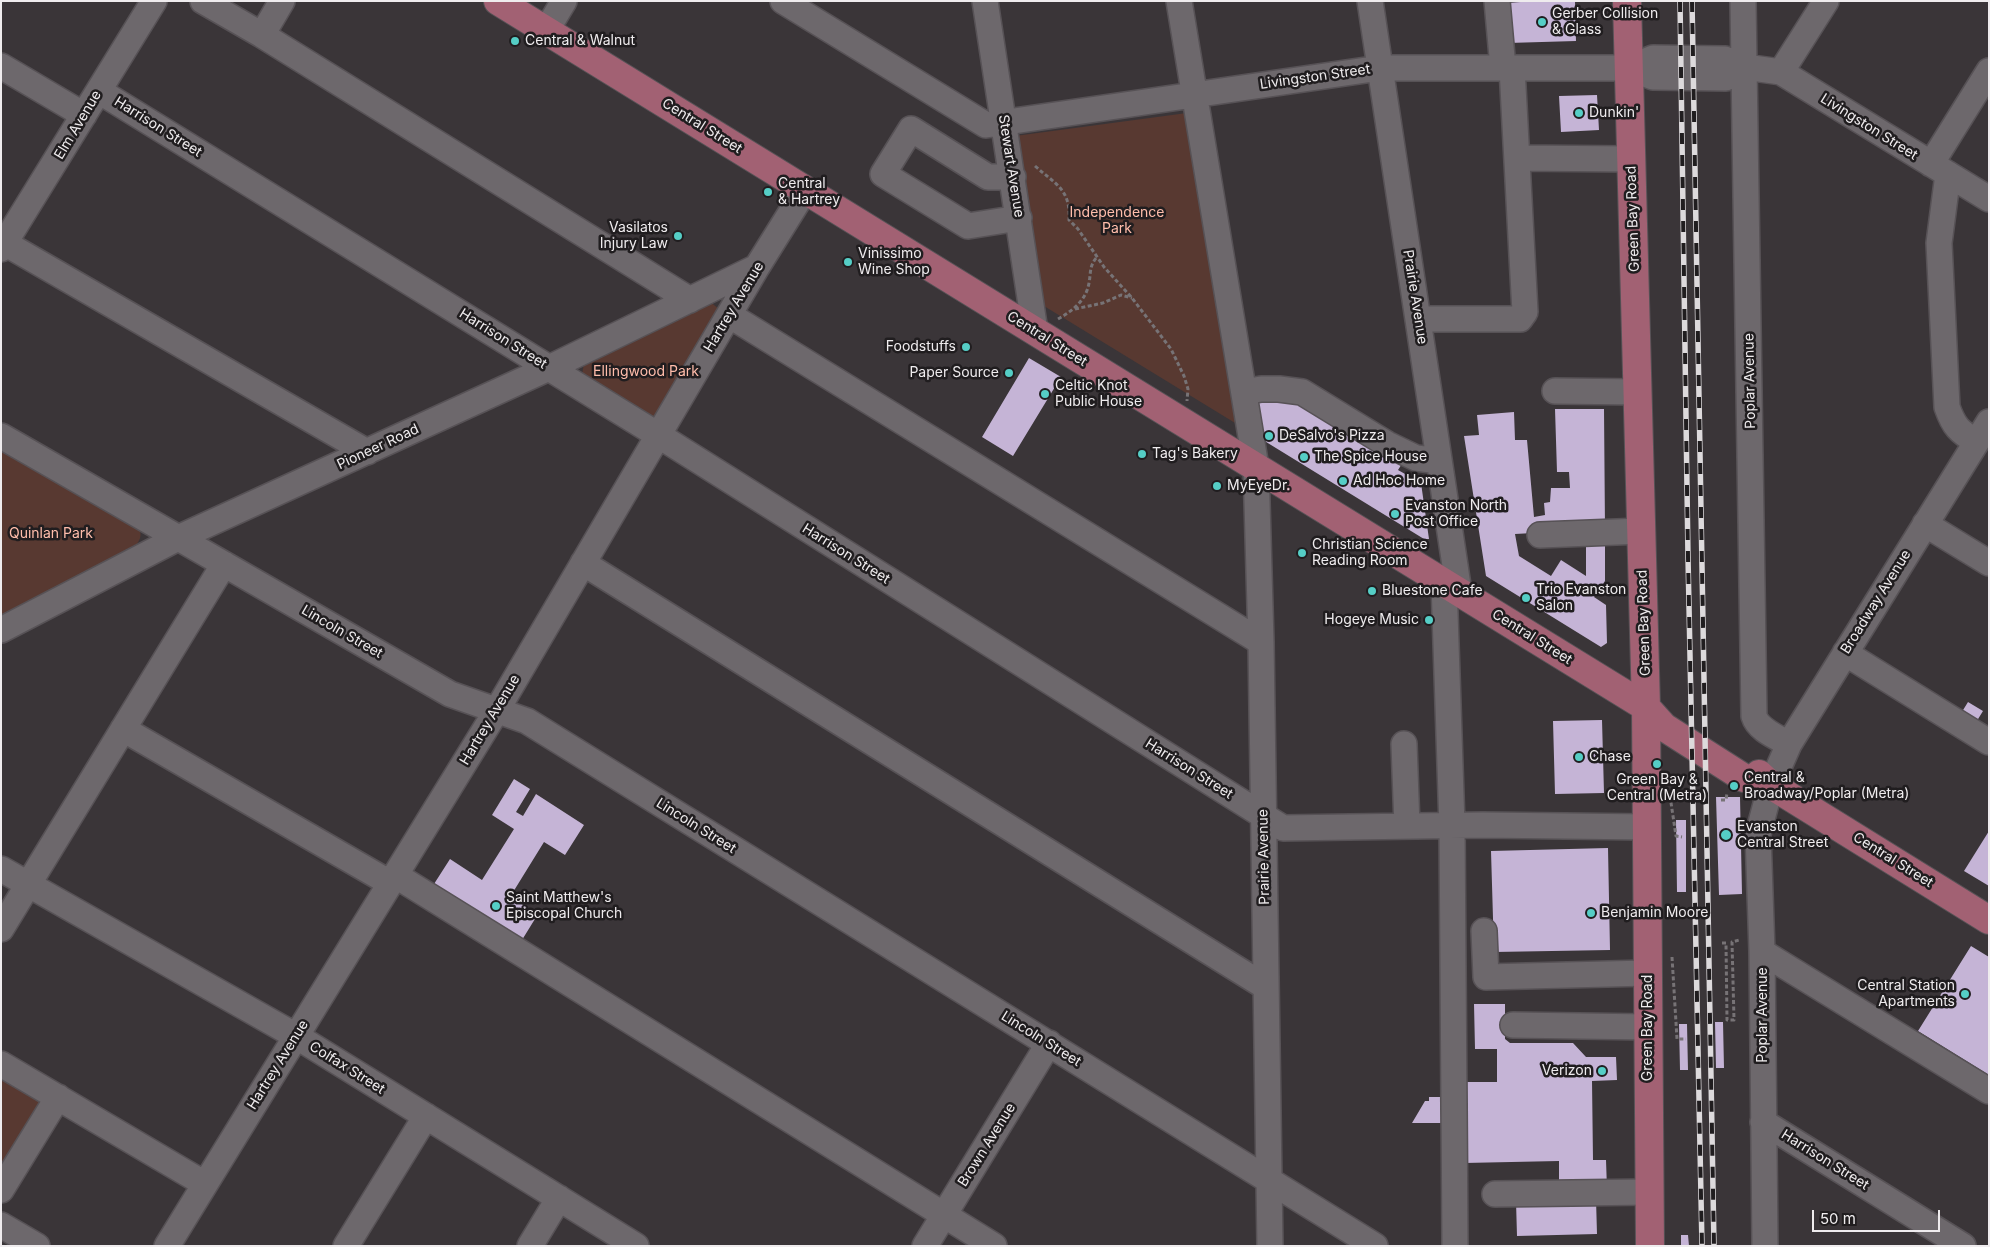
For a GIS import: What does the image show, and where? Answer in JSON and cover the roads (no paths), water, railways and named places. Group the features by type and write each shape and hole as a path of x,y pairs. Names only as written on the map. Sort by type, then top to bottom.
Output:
{"main road":[{"name":"Central Street","path":"498,1 805,190 1047,325 1256,467 1646,707 1664,728 1744,778 1771,785 1989,920"},
{"name":"Green Bay Road","path":"1627,1 1646,707 1650,1246"}],"street":[{"name":"Elm Avenue","path":"2,245 154,1"},
{"path":"203,1 262,35 690,300"},
{"path":"262,35 282,1"},
{"path":"546,30 564,1"},
{"name":"Livingston Street","path":"782,1 986,125 1380,68 1629,68 1653,58 1725,59 1745,67 1781,72 1989,200"},
{"name":"Stewart Avenue","path":"985,1 1019,218 1047,325"},
{"name":"Prairie Avenue","path":"1179,1 1256,467 1261,642 1270,1246"},
{"name":"Prairie Avenue","path":"1370,1 1439,461 1451,587 1455,1246"},
{"path":"1418,319 1520,319 1525,312 1517,158 1508,68 1497,1"},
{"name":"Poplar Avenue","path":"1743,1 1754,716 1756,722 1762,727 1788,744"},
{"path":"1781,72 1826,1"},
{"path":"1,66 84,115"},
{"path":"1982,432 1956,428 1952,422 1948,407 1939,243 1939,170 1989,71"},
{"name":"Harrison Street","path":"99,90 658,435 1283,828 1407,826 1647,827"},
{"path":"1013,177 988,177 911,129 883,174 968,226 1019,218"},
{"path":"1517,158 1631,159"},
{"name":"Hartrey Avenue","path":"167,1246 496,710 729,314 805,190"},
{"path":"2,245 367,452"},
{"name":"Pioneer Road","path":"1,630 178,538 550,368 757,267"},
{"path":"729,314 1261,642"},
{"path":"1244,392 1261,389 1279,389 1302,392 1387,444 1416,458 1439,461"},
{"path":"1555,391 1638,392"},
{"name":"Broadway Avenue","path":"1771,785 1788,744 1982,432"},
{"name":"Lincoln Street","path":"1,436 450,694 527,721 1375,1246"},
{"path":"1925,524 1989,563"},
{"path":"1540,535 1642,531"},
{"path":"583,563 1266,987"},
{"path":"1,929 224,564"},
{"path":"1845,653 1989,742"},
{"path":"123,729 393,879 994,1246"},
{"path":"1404,744 1407,826"},
{"name":"Poplar Avenue","path":"1765,1246 1762,952 1758,834 1771,785"},
{"name":"Colfax Street","path":"1,869 296,1036 636,1246"},
{"path":"1484,931 1486,977 1648,973"},
{"path":"1762,952 1989,1091"},
{"path":"1514,1026 1648,1027"},
{"name":"Brown Avenue","path":"925,1246 1049,1043"},
{"path":"1,1064 205,1184"},
{"path":"1,1190 58,1097"},
{"path":"346,1246 426,1116"},
{"name":"Harrison Street","path":"1763,1122 1963,1246"},
{"path":"1495,1194 1649,1192"},
{"path":"530,1246 559,1198"},
{"path":"1,1225 37,1246"}],"railway":[{"path":"1680,1 1688,557 1702,1246"},
{"path":"1692,1 1714,1246"}],"place":[{"name":"Gerber Collision & Glass","path":"1542,22"},
{"name":"Central & Walnut","path":"515,41"},
{"name":"Dunkin'","path":"1579,113"},
{"name":"Central & Hartrey","path":"768,192"},
{"name":"Vasilatos Injury Law","path":"678,236"},
{"name":"Vinissimo Wine Shop","path":"848,262"},
{"name":"Foodstuffs","path":"966,347"},
{"name":"Paper Source","path":"1009,373"},
{"name":"Celtic Knot Public House","path":"1045,394"},
{"name":"DeSalvo's Pizza","path":"1269,436"},
{"name":"Tag's Bakery","path":"1142,454"},
{"name":"The Spice House","path":"1304,457"},
{"name":"Ad Hoc Home","path":"1343,481"},
{"name":"MyEyeDr.","path":"1217,486"},
{"name":"Evanston North Post Office","path":"1395,514"},
{"name":"Christian Science Reading Room","path":"1302,553"},
{"name":"Bluestone Cafe","path":"1372,591"},
{"name":"Trio Evanston Salon","path":"1526,598"},
{"name":"Hogeye Music","path":"1429,620"},
{"name":"Chase","path":"1579,757"},
{"name":"Green Bay & Central (Metra)","path":"1657,764"},
{"name":"Central & Broadway/Poplar (Metra)","path":"1734,786"},
{"name":"Evanston Central Street","path":"1726,835"},
{"name":"Saint Matthew's Episcopal Church","path":"496,906"},
{"name":"Benjamin Moore","path":"1591,913"},
{"name":"Central Station Apartments","path":"1965,994"},
{"name":"Verizon","path":"1602,1071"}],"park label":[{"name":"Independence Park","path":"1117,222"},
{"name":"Ellingwood Park","path":"646,372"},
{"name":"Quinlan Park","path":"51,534"}]}
